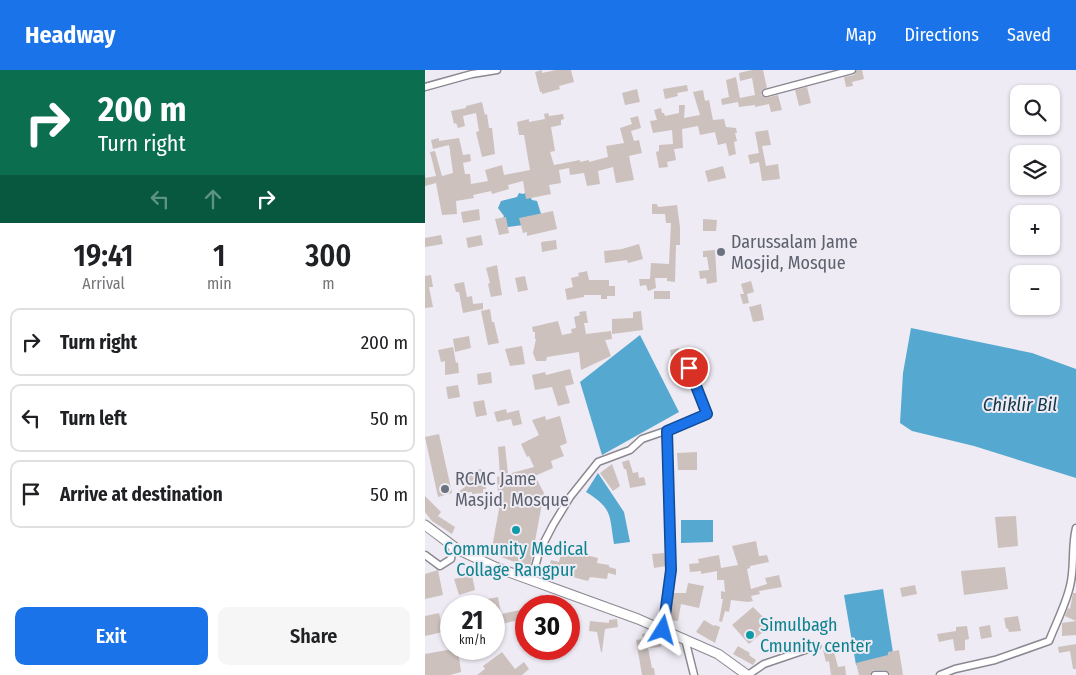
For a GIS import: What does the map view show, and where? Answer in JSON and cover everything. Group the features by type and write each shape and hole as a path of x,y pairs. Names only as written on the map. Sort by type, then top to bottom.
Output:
{"main road":[{"path":"425,525 453,546 495,567 638,619 685,639 718,654 747,675"}],"street":[{"path":"425,87 471,74 497,70"},
{"path":"765,93 852,70"},
{"path":"532,579 539,552 553,525 570,497 598,462 630,450 642,439 667,431 707,414 689,368"},
{"path":"663,630 671,570 667,431"},
{"path":"940,675 955,668 1009,655 1049,640 1073,587 1072,549 1076,528"},
{"path":"425,555 440,566 451,560 453,546"},
{"path":"685,639 694,675"},
{"path":"747,675 764,664 817,646"},
{"path":"875,675 885,675"}],"water":[{"path":"527,192 532,200 537,201 542,217 523,225 507,227 504,216 498,208 501,201 517,197 519,193"},
{"name":"Chiklir Bil","path":"911,328 1032,353 1076,369 1076,478 974,446 912,431 900,423 903,373"},
{"path":"640,335 679,412 602,455 580,382"},
{"path":"598,473 624,512 630,542 614,544 608,513 601,503 586,492"},
{"path":"681,520 713,520 713,542 681,543"},
{"path":"883,589 894,659 856,665 844,595"}],"building":[{"path":"542,70 542,73 556,70 571,70 574,82 559,86 560,89 542,94 535,72"},
{"path":"763,70 767,88 762,90 761,95 765,98 778,95 782,110 771,112 769,104 755,107 755,105 739,107 738,102 722,105 721,99 729,97 726,80 736,77 740,98 755,95 752,78 740,81 739,73"},
{"path":"857,70 862,70 864,79 852,82 853,86 846,87 844,77 854,75"},
{"path":"687,85 688,91 677,93 678,96 665,99 663,89"},
{"path":"807,87 811,103 799,106 795,90"},
{"path":"637,89 640,102 625,105 622,93"},
{"path":"703,90 705,101 709,100 713,120 724,119 726,127 736,128 737,141 734,142 736,154 729,156 726,143 718,145 715,132 700,135 698,126 682,129 683,148 674,149 676,160 667,162 668,167 659,168 656,152 659,151 659,145 673,144 672,130 653,133 650,121 657,120 654,110 661,108 665,116 679,113 679,105 685,105 684,118 700,115 693,92"},
{"path":"482,102 485,115 487,114 489,128 492,128 495,154 482,157 476,132 479,131 476,113 463,116 465,126 458,128 456,123 454,124 451,111"},
{"path":"548,113 549,116 563,114 564,119 561,120 561,125 551,127 555,151 550,152 554,165 580,160 580,162 589,160 589,162 608,157 606,146 624,143 620,128 632,124 630,118 638,116 641,128 631,131 634,141 639,140 642,153 629,156 634,180 616,183 613,167 598,171 600,184 587,186 584,173 570,175 569,168 559,170 561,183 549,185 551,194 526,199 523,181 508,185 509,189 492,194 491,191 473,195 474,198 456,201 457,214 442,215 436,183 425,186 425,178 436,176 430,152 435,151 442,176 453,173 450,151 449,145 433,149 431,140 439,138 439,141 459,138 463,155 470,154 471,161 463,163 465,174 470,174 471,184 488,181 485,170 502,165 504,175 530,170 524,135 519,135 517,122 529,119 529,122 545,119 544,114"},
{"path":"768,130 771,145 762,146 766,166 778,164 780,179 762,181 759,162 750,164 748,155 759,153 755,132"},
{"path":"723,166 726,178 708,182 705,171"},
{"path":"652,204 657,204 658,207 677,205 680,245 676,245 675,282 667,281 667,278 655,278 656,288 648,291 646,285 640,286 639,279 650,279 651,263 669,264 671,223 666,223 665,214 652,214"},
{"path":"479,209 480,220 463,223 461,212"},
{"path":"553,211 557,229 527,236 527,232 523,233 519,218"},
{"path":"506,217 509,233 499,235 495,219"},
{"path":"703,219 717,220 716,231 703,231"},
{"path":"441,235 443,244 425,247 425,238"},
{"path":"481,235 483,245 468,248 466,238"},
{"path":"556,240 557,249 542,252 541,242"},
{"path":"639,244 643,259 628,263 627,260 605,263 604,251 622,249"},
{"path":"715,250 717,282 707,284 706,278 700,279 699,271 709,270 707,257 703,257 703,251"},
{"path":"497,265 502,295 491,297 486,268"},
{"path":"587,271 589,280 609,280 609,286 615,286 615,296 607,296 607,299 601,299 601,295 584,295 584,297 567,300 565,289 573,287 571,278 579,276 578,273"},
{"path":"431,275 433,287 429,287 433,307 425,308 425,276"},
{"path":"525,276 528,290 518,292 515,278"},
{"path":"751,281 754,292 747,294 749,303 743,304 740,294 744,294 741,284"},
{"path":"464,282 467,297 472,296 473,304 483,303 483,309 463,313 459,292 456,292 454,284"},
{"path":"654,291 670,291 670,299 654,299"},
{"path":"761,304 764,320 753,322 749,307"},
{"path":"490,309 499,343 488,345 481,311"},
{"path":"586,311 588,323 584,323 586,334 611,331 612,339 605,340 611,356 581,370 579,352 547,357 546,361 536,361 533,353 536,339 532,327 558,321 562,335 572,333 571,329 576,328 574,317 580,315 579,312"},
{"path":"641,311 643,330 612,334 612,319 633,318 633,312"},
{"path":"469,336 471,348 455,352 453,339"},
{"path":"522,346 525,364 510,366 505,349"},
{"path":"453,347 459,373 445,375 445,361 441,362 438,350"},
{"path":"679,348 681,354 699,349 701,355 685,359 686,364 681,365 679,355 671,357 670,350"},
{"path":"570,369 574,384 565,386 570,403 558,406 552,387 535,390 532,375 545,372 546,375"},
{"path":"491,372 492,383 478,385 477,374"},
{"path":"458,385 460,397 448,399 446,387"},
{"path":"484,400 487,415 476,417 473,402"},
{"path":"506,409 507,413 519,410 522,424 513,426 511,419 497,422 494,412"},
{"name":"Community Medical Collage Rangpur","path":"545,416 546,420 560,416 567,443 560,446 564,456 551,461 553,468 535,476 544,493 530,568 491,553 499,509 497,477 500,476 498,447 505,446 508,474 534,467 521,444 539,435 532,420"},
{"path":"439,434 452,493 438,497 425,437"},
{"path":"697,452 697,470 678,470 677,453"},
{"path":"629,460 633,473 638,472 639,478 644,477 646,485 630,488 626,469 624,469 622,462"},
{"path":"612,464 620,486 613,491 600,473"},
{"path":"481,469 486,489 483,489 483,493 455,494 465,487 462,474"},
{"path":"425,496 441,512 438,516 455,527 452,534 432,521 425,512"},
{"path":"1016,516 1018,546 998,548 995,517"},
{"path":"756,541 759,556 767,555 769,562 750,566 747,569 751,589 767,584 765,578 779,575 782,587 759,591 760,594 751,596 753,601 731,600 729,612 725,611 722,622 719,621 723,599 721,599 721,591 725,592 724,580 717,580 717,571 701,574 701,571 690,572 689,564 699,563 698,559 719,555 721,568 738,565 732,546"},
{"path":"562,549 598,558 597,563 609,565 609,567 616,569 616,575 608,573 607,579 590,577 588,581 561,574 559,577 547,573 551,560 559,562"},
{"path":"664,553 666,566 654,568 652,554"},
{"path":"1005,567 1008,589 964,595 961,571"},
{"path":"438,570 443,595 425,599 425,574"},
{"path":"472,575 475,590 459,595 454,579"},
{"path":"688,583 704,586 699,608 681,604 678,621 669,620 673,593 686,593"},
{"path":"915,585 917,594 902,597 900,588"},
{"path":"1073,593 1076,593 1076,621 1065,616 1068,608 1070,609"},
{"name":"Simulbagh Cmunity center","path":"753,607 771,625 749,644 732,625"},
{"path":"515,611 515,621 505,623 505,613"},
{"path":"439,613 440,633 425,636 425,616"},
{"path":"1018,616 1021,631 1009,632 1004,618"},
{"path":"617,619 618,627 605,629 601,652 597,632 589,631 590,621 609,623 609,620"},
{"path":"704,620 720,627 715,643 696,632"},
{"path":"1076,621 1076,635 1062,636 1062,623"},
{"path":"990,625 992,637 981,639 979,627"},
{"path":"967,626 969,639 965,640 965,650 955,651 953,639 939,642 937,634 956,631 956,627"},
{"path":"654,633 662,636 662,641 660,641 661,647 648,648 655,675 642,675 636,640 643,639 642,634"},
{"path":"1076,644 1076,669 1073,669 1070,651 1059,653 1058,647"},
{"path":"738,646 750,653 749,655 756,660 753,665 733,654"},
{"path":"833,648 838,667 845,666 846,675 831,675 829,661 826,662 823,650"},
{"path":"899,650 903,675 890,675 885,670 873,670 870,675 859,675 856,663 888,655 888,652"},
{"path":"440,651 440,660 459,660 461,672 450,675 425,675 425,654"},
{"path":"505,656 515,669 524,662 529,669 522,675 477,675 485,669 483,666 491,660 505,660"}],"place":[{"name":"Darussalam Jame Mosjid, Mosque","path":"721,252"},
{"name":"RCMC Jame Masjid, Mosque","path":"445,489"},
{"name":"Community Medical Collage Rangpur","path":"516,530"},
{"name":"Simulbagh Cmunity center","path":"750,635"}],"route":[{"path":"663,630 671,570 667,431 707,414 689,368"}]}
